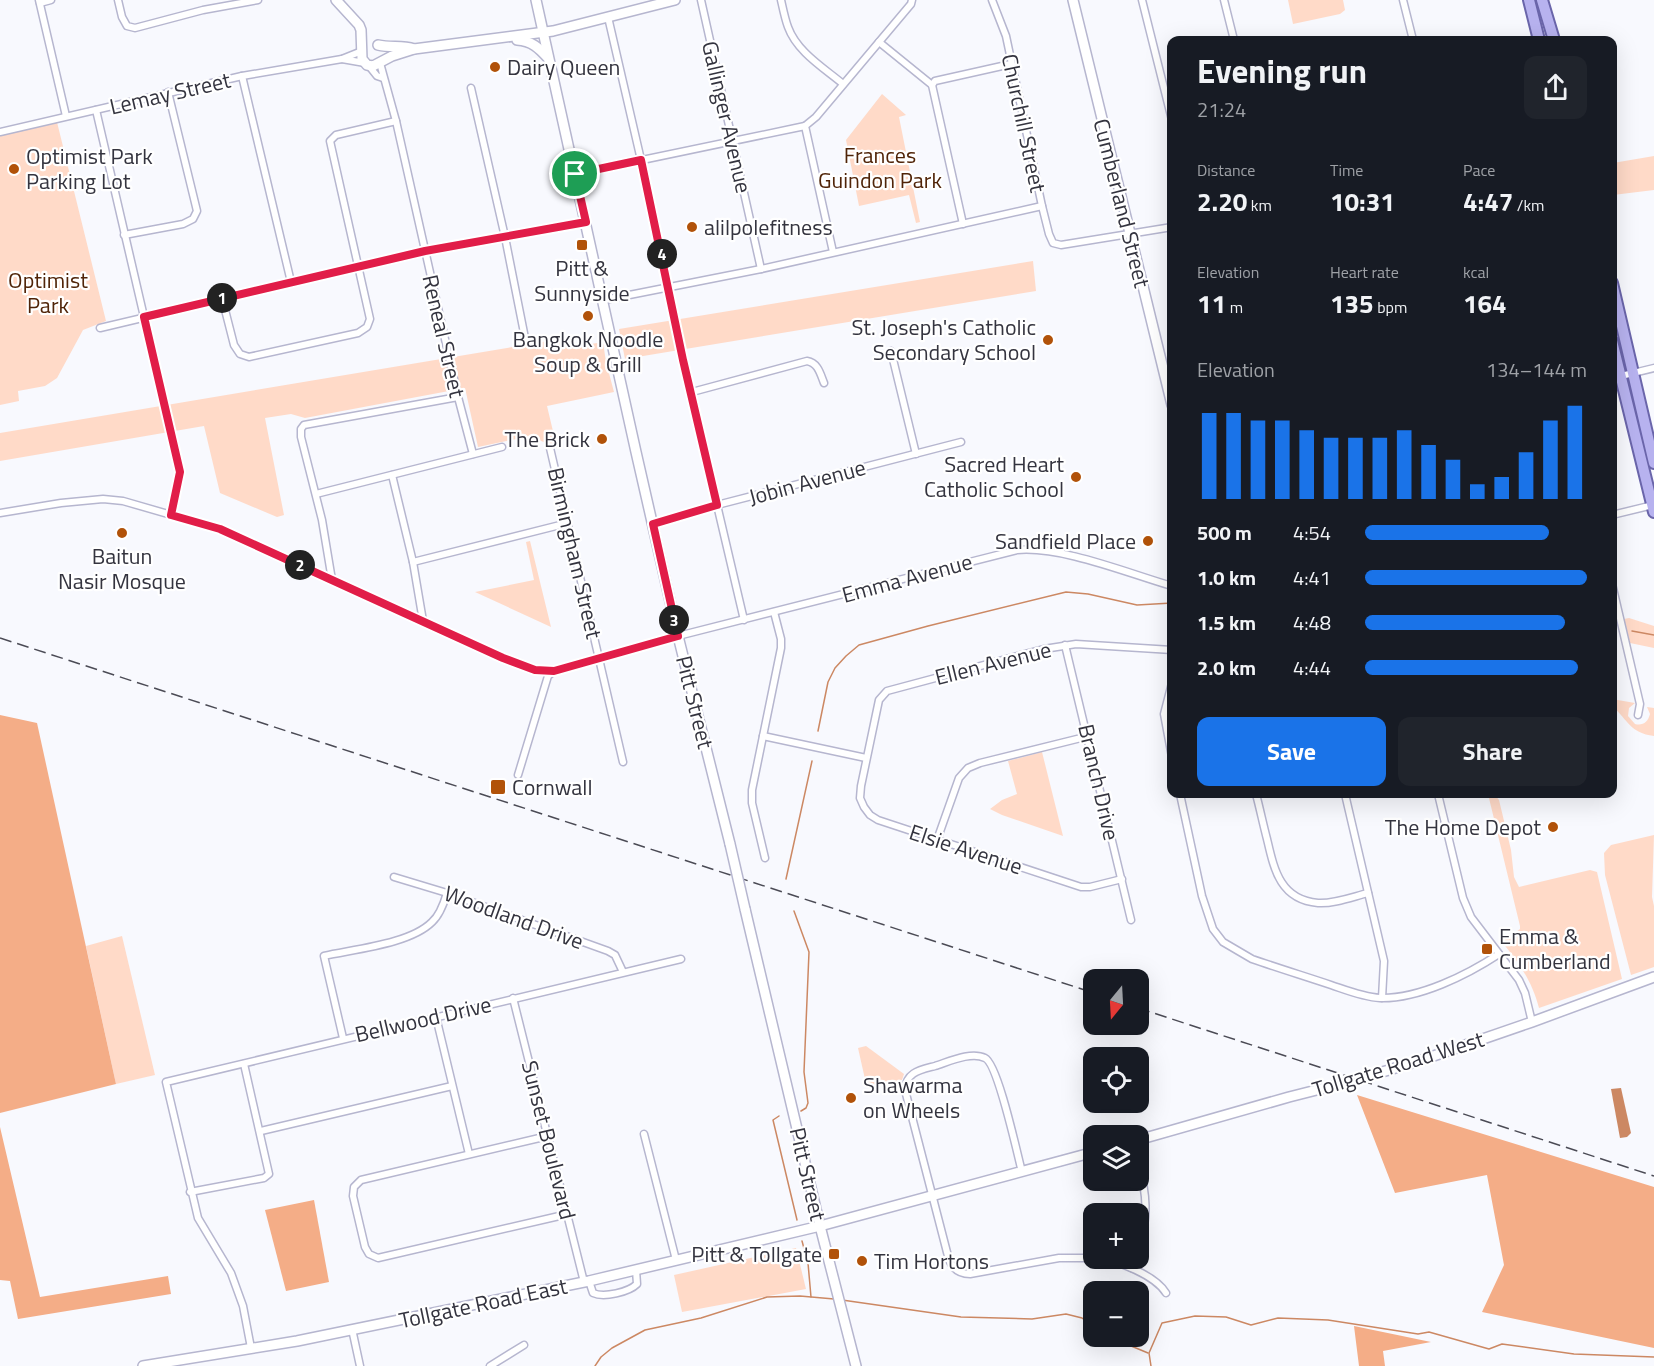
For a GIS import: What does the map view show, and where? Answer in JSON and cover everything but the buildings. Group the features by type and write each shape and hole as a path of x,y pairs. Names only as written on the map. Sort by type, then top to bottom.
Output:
{"main road":[{"path":"1529,0 1538,36"},
{"path":"1542,0 1553,36"},
{"path":"1617,303 1654,463"},
{"path":"1617,360 1654,507"}],"street":[{"path":"51,0 40,1 66,116"},
{"path":"118,0 127,26 135,28 203,10 258,0"},
{"path":"336,0 362,30 361,57 377,75 383,78"},
{"name":"Pitt Street","path":"536,0 678,636 730,844 820,1226 856,1366"},
{"path":"367,64 376,66 414,49 544,33 675,0"},
{"name":"Gallinger Avenue","path":"701,0 761,269"},
{"path":"781,0 788,28 794,39 810,57 843,84"},
{"path":"575,174 805,126 816,117 912,0"},
{"name":"Churchill Street","path":"992,0 1006,36 1042,206 1053,243 1060,245 1130,234"},
{"name":"Cumberland Street","path":"1073,0 1167,385"},
{"path":"1142,0 1167,100"},
{"path":"1224,0 1233,36"},
{"path":"1403,0 1412,36"},
{"path":"608,17 669,286 683,360 744,620"},
{"path":"500,39 528,41 548,58"},
{"path":"879,42 932,85 963,224"},
{"path":"360,51 369,44 388,47 403,45 414,49"},
{"path":"378,45 383,53 381,62"},
{"name":"Lemay Street","path":"0,132 168,92 342,59 360,51"},
{"name":"Lemay Street","path":"342,59 367,64"},
{"name":"Reneal Street","path":"381,62 473,454"},
{"path":"932,85 935,81 1011,64"},
{"path":"243,76 291,282"},
{"path":"471,88 525,338"},
{"path":"124,235 183,224 193,219 197,211 168,92"},
{"path":"96,110 180,472 171,515"},
{"path":"222,298 234,345 240,354 249,357 358,333 367,327 370,319 330,141 336,135 396,121"},
{"path":"805,126 833,252"},
{"path":"604,300 761,269 1042,206"},
{"path":"100,328 425,251 586,222"},
{"path":"1130,234 1167,228"},
{"path":"891,351 916,453"},
{"path":"692,392 807,361 818,367 824,383"},
{"path":"1621,376 1654,368"},
{"path":"332,580 322,520 301,429 304,425 458,397"},
{"name":"Jobin Avenue","path":"653,524 717,505 961,442"},
{"path":"316,494 502,447"},
{"name":"Birmingham Street","path":"550,448 623,762"},
{"path":"392,475 413,562 423,621"},
{"path":"0,513 61,503 104,499 123,501 220,529 503,658 535,670 554,671"},
{"path":"1617,514 1654,507"},
{"path":"413,562 568,524"},
{"name":"Emma Avenue","path":"554,671 678,636 1009,551 1025,550 1063,554 1167,585"},
{"path":"1617,605 1640,704 1638,715"},
{"path":"765,858 751,797 781,648 774,612"},
{"name":"Ellen Avenue","path":"866,758 879,700 886,691 1065,645 1167,650"},
{"name":"Branch Drive","path":"1065,645 1089,736 1131,920"},
{"path":"518,775 548,676 554,671"},
{"path":"1167,702 1164,714 1167,730"},
{"path":"763,736 866,758"},
{"path":"937,840 958,778 968,768 1089,736"},
{"name":"Elsie Avenue","path":"866,758 860,798 867,812 878,820 1081,886 1090,887 1122,879"},
{"path":"1181,798 1203,896 1213,929 1223,942 1252,959 1362,995 1382,998 1397,997 1448,982 1463,976 1499,954"},
{"path":"1257,798 1274,872 1283,886 1299,898 1317,903 1368,893"},
{"path":"1346,798 1384,961 1382,998"},
{"path":"1439,798 1470,917 1523,987 1532,1022"},
{"name":"Woodland Drive","path":"394,876 608,951 615,955 623,972"},
{"path":"343,1038 324,956 410,936 434,921 447,893"},
{"name":"Bellwood Drive","path":"190,1192 166,1082 681,959"},
{"name":"Tollgate Road West","path":"1149,1137 1419,1061 1654,977"},
{"name":"Sunset Boulevard","path":"513,998 587,1281"},
{"path":"436,1017 469,1154"},
{"path":"1022,1172 998,1080 989,1061 981,1056 972,1056 919,1070 907,1080 905,1090 949,1260 954,1268 970,1274 1066,1257 1083,1258"},
{"path":"244,1064 269,1174 264,1178 190,1192 198,1218 231,1273 243,1306 251,1348"},
{"path":"261,1131 452,1086"},
{"path":"644,1134 676,1260"},
{"path":"548,1136 364,1179 357,1183 353,1196 364,1247 369,1254 378,1258 568,1214"},
{"path":"820,1226 1083,1155"},
{"name":"Tollgate Road East","path":"143,1366 352,1329 587,1281 820,1226"},
{"path":"1132,1269 1162,1286 1166,1293"},
{"path":"587,1281 592,1293 599,1296 631,1289 637,1284 636,1270"},
{"path":"352,1329 360,1366"},
{"path":"490,1366 524,1345"}],"green space":[{"path":"1288,0 1343,0 1345,10 1340,14 1293,24"},
{"name":"Frances Guindon Park","path":"882,94 906,115 899,117 920,222 916,223 909,195 859,206 846,140"},
{"name":"Optimist Park","path":"56,118 106,321 83,330 57,378 45,386 18,391 19,401 0,405 0,132"},
{"path":"1654,156 1654,190 1617,195 1617,162"},
{"path":"1033,261 1036,291 625,359 619,329"},
{"path":"566,338 567,348 603,342 614,392 547,406 557,448 530,436 478,447 465,388 305,418 291,414 265,418 284,515 277,517 220,493 204,426 0,461 0,433"},
{"path":"530,541 551,627 475,592 534,580 526,542"},
{"path":"1629,618 1654,626 1654,648 1630,643 1624,619"},
{"path":"1617,700 1635,703 1629,708 1628,716 1635,724 1645,723 1650,714 1647,707 1654,708 1654,736 1640,732 1617,711"},
{"path":"1042,752 1063,836 990,809 1002,800 1017,794 1008,761"},
{"path":"1489,798 1499,800 1511,850 1514,877 1519,887 1590,870 1597,872 1622,979 1539,1008 1533,989 1502,942 1520,929"},
{"path":"1654,835 1652,897 1654,967 1631,975 1605,875 1604,853 1611,845"},
{"path":"122,936 155,1075 116,1084 86,946"},
{"path":"866,1046 904,1074 902,1080 867,1088 858,1048"},
{"path":"796,1248 806,1289 682,1312 674,1275"}],"shaded area":[{"path":"0,715 37,723 116,1084 0,1113"},
{"path":"1621,1088 1631,1133 1627,1137 1620,1138 1611,1089"},
{"path":"1357,1095 1654,1187 1654,1348 1482,1312 1504,1265 1487,1175 1395,1193"},
{"path":"0,1127 40,1297 168,1276 171,1294 18,1319 10,1281 0,1280"},
{"path":"314,1200 329,1282 286,1291 265,1210"},
{"path":"1354,1326 1431,1342 1383,1351 1385,1366 1359,1366"}],"waterway":[{"path":"818,731 828,682 835,668 859,645 1066,592 1088,594 1137,605 1167,603"},
{"path":"1632,631 1654,635"},
{"path":"786,879 812,761"},
{"path":"794,911 809,952 804,1072 808,1103 801,1111"},
{"path":"779,1116 773,1120 797,1220"},
{"path":"802,1241 808,1263 811,1297"},
{"path":"595,1366 601,1357 612,1348 645,1330 701,1318 767,1297 800,1296 834,1299"},
{"path":"842,1300 961,1317 1032,1319 1066,1314 1083,1319"},
{"path":"1151,1366 1149,1353 1162,1323 1195,1316 1226,1317 1251,1325 1278,1318 1328,1320 1418,1334 1429,1332 1489,1349 1502,1344 1574,1354 1654,1357"},
{"path":"1134,1347 1148,1353"}],"railway":[{"path":"0,638 1083,989"},
{"path":"1149,1012 1654,1176"}],"place":[{"name":"Dairy Queen","path":"495,67"},
{"name":"Optimist Park Parking Lot","path":"14,169"},
{"name":"alilpolefitness","path":"692,227"},
{"name":"Pitt & Sunnyside","path":"582,245"},
{"name":"Bangkok Noodle Soup & Grill","path":"588,316"},
{"name":"St. Joseph's Catholic Secondary School","path":"1048,340"},
{"name":"The Brick","path":"602,439"},
{"name":"Sacred Heart Catholic School","path":"1076,477"},
{"name":"Baitun Nasir Mosque","path":"122,533"},
{"name":"Sandfield Place","path":"1148,541"},
{"name":"Cornwall","path":"498,787"},
{"name":"The Home Depot","path":"1553,827"},
{"name":"Emma & Cumberland","path":"1487,949"},
{"name":"Shawarma on Wheels","path":"851,1098"},
{"name":"Pitt & Tollgate","path":"834,1254"},
{"name":"Tim Hortons","path":"862,1261"}],"route":[{"path":"641,160 683,360 717,505 653,524 678,636 554,671 535,670 503,658 220,529 171,515 180,472 144,317 425,251 586,222 575,174 641,160"}]}
